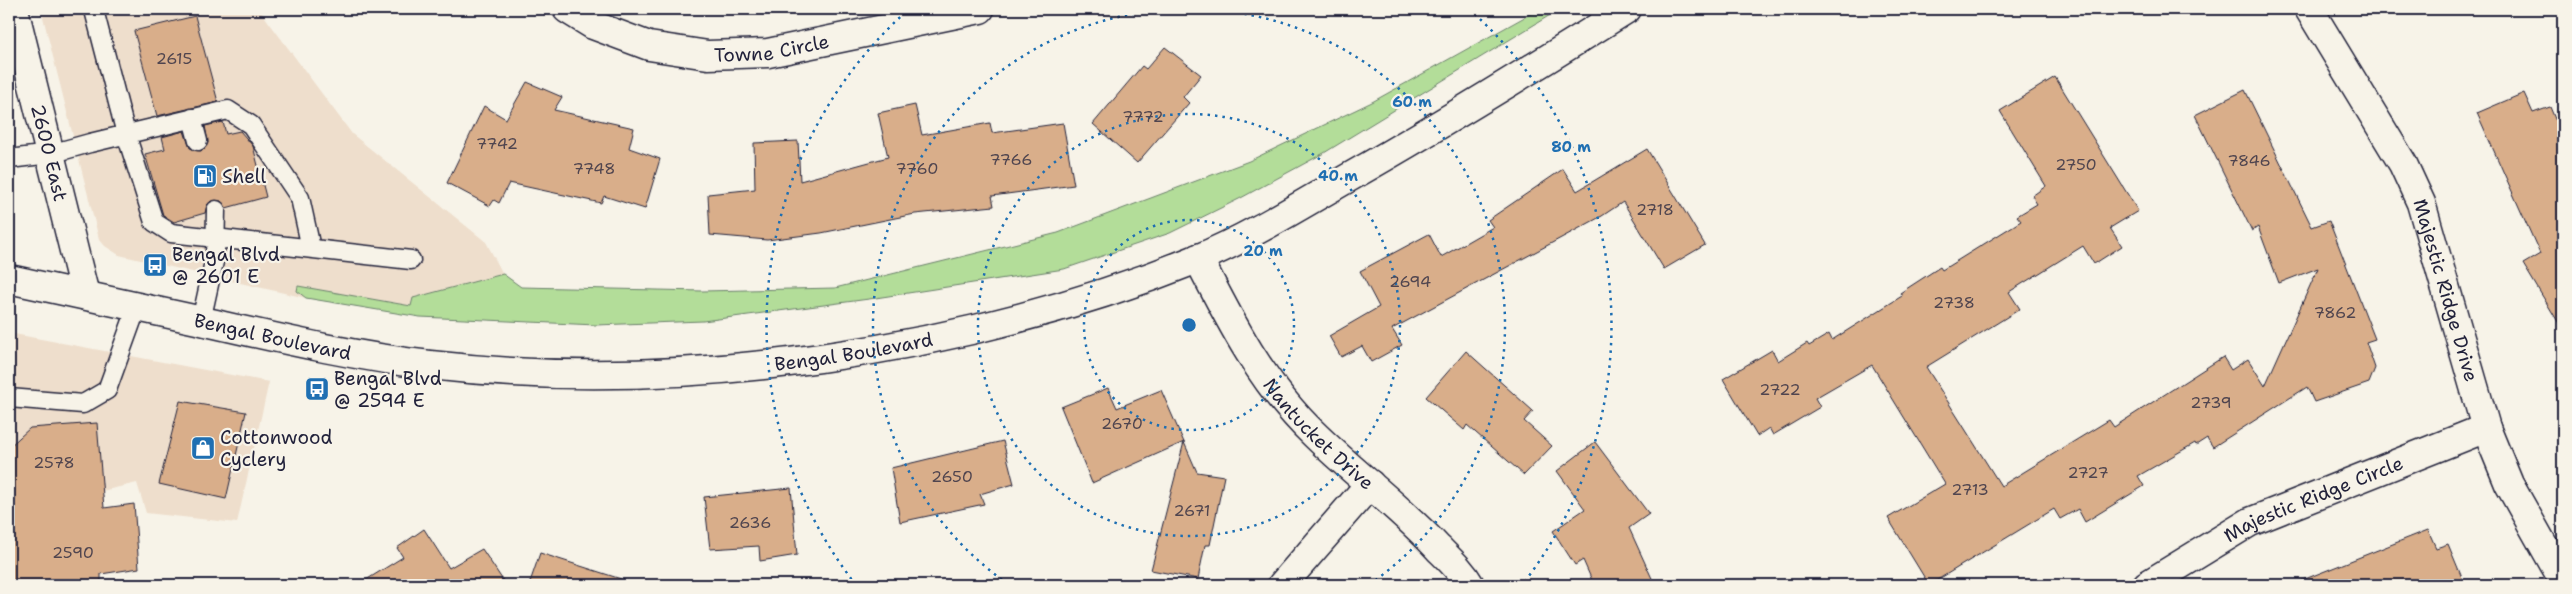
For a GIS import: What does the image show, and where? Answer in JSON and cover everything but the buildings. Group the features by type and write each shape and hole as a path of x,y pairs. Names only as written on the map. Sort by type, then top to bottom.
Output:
{"street":[{"name":"2600 East","path":"14,9 85,296"},
{"name":"Towne Circle","path":"567,9 593,24 649,46 708,56 768,53 980,9"},
{"name":"Bengal Boulevard","path":"9,279 300,344 427,364 502,372 680,372 766,365 930,338 1026,315 1109,290 1198,258 1258,230 1450,120 1627,9"},
{"name":"Majestic Ridge Drive","path":"2309,9 2403,164 2421,202 2486,428 2509,484 2563,580"},
{"name":"Nantucket Drive","path":"1198,258 1246,349 1281,398 1313,434 1416,525 1464,575 1470,585"},
{"name":"Majestic Ridge Circle","path":"2147,585 2258,519 2486,428"},
{"path":"1282,585 1370,484"}],"lane":[{"path":"95,14 126,134 154,222 171,233 217,236 412,260"},
{"path":"9,159 50,154 228,110 251,125 300,198 311,248"},
{"path":"192,118 198,141"},
{"path":"201,321 217,236 216,210"},
{"path":"9,398 83,404 107,390 137,307"}],"shaded area":[{"path":"41,9 259,9 352,134 486,242 503,274 413,298 411,306 298,286 297,291 306,298 119,255 105,246 99,239"},
{"path":"9,333 269,382 237,523 146,513 137,483 9,512"}],"green space":[{"path":"1539,9 1560,9 1324,153 1239,199 1170,233 1064,269 869,299 703,321 596,325 420,317 306,298 297,291 298,286 411,306 413,298 503,274 521,287 703,291 835,288 1058,233 1249,161 1372,102"}],"place":[{"name":"Shell","path":"205,176"},
{"name":"Bengal Blvd @ 2601 E","path":"155,265"},
{"name":"Bengal Blvd @ 2594 E","path":"317,389"},
{"name":"Cottonwood Cyclery","path":"203,448"}]}
